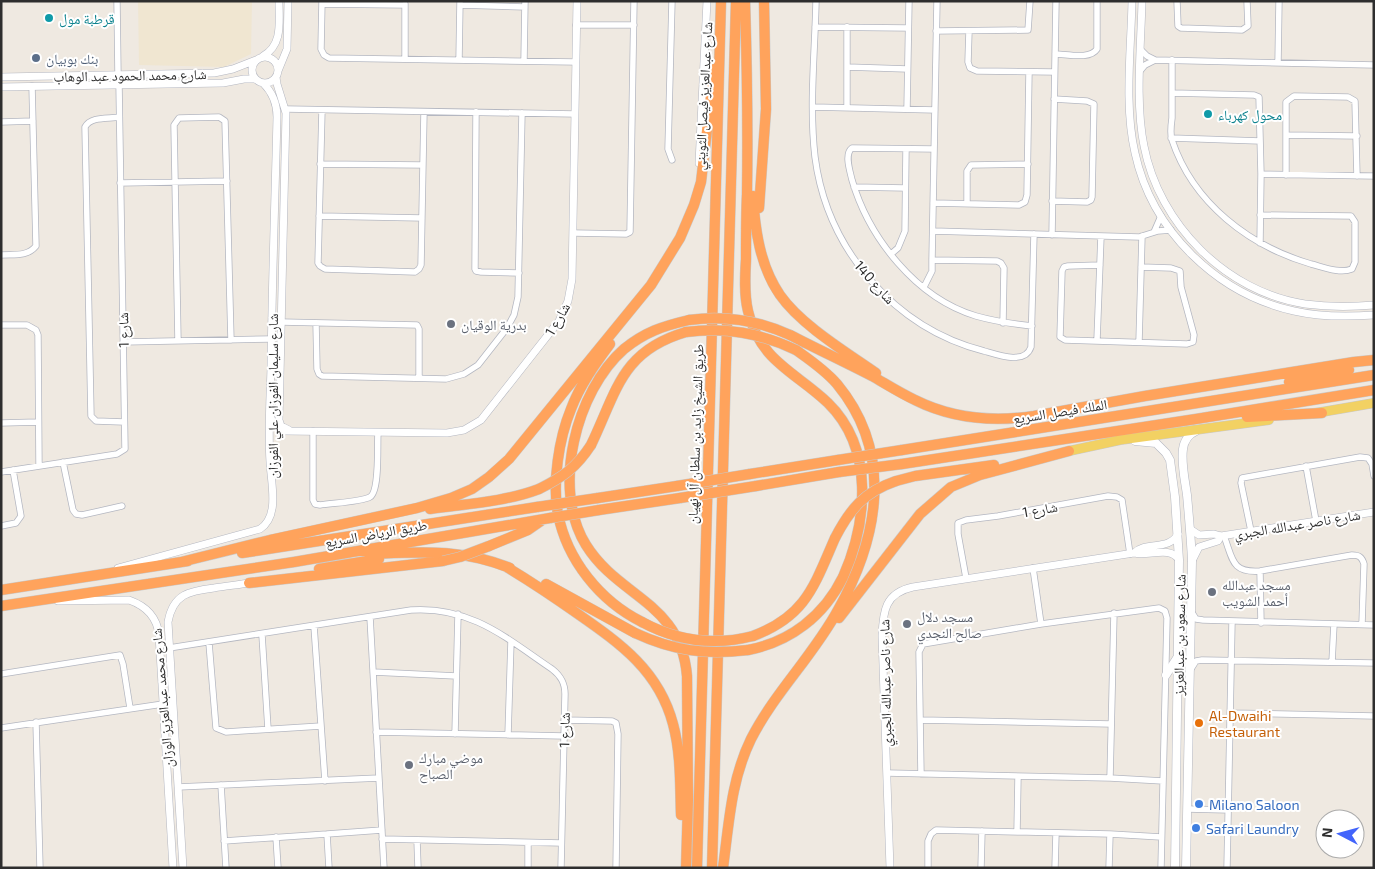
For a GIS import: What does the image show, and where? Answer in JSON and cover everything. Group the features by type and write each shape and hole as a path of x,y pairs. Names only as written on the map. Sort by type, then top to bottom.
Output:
{"highway":[{"name":"طريق الشيخ زايد بن سلطان آل نهيان","path":"697,868 721,1"},
{"name":"طريق الشيخ زايد بن سلطان آل نهيان","path":"712,868 736,1"},
{"path":"294,562 344,556 419,552 452,552 478,557 532,577 635,633 656,642 686,650 725,653 748,650 775,643 793,634 819,612 832,596 854,551 859,531 862,483 860,464 855,446 841,418 829,403 771,356 754,328 748,311 746,296 748,150 745,1"},
{"path":"757,234 765,117 764,1"},
{"path":"720,49 712,82 699,191 680,238 665,265 582,386 571,408 563,432 556,485 557,512 570,550 599,591 622,611 665,633 690,640 728,641 753,636 777,626 800,607 815,583 844,520 874,490 915,476 970,469 1069,451"},
{"path":"748,150 752,172 757,234 767,270 776,289 788,306 830,340 916,400"},
{"path":"181,562 270,540 373,518 451,498 472,490 509,459 648,289"},
{"path":"685,868 688,800 687,676 681,644 663,616 649,602 607,570 585,544 572,506 570,487 575,433 588,398 604,372 618,355 640,338 655,328 689,320 741,319 790,335 916,400 940,410 961,416 1011,419 1354,362 1374,362"},
{"path":"373,518 488,501 530,492 569,472 591,444 612,396 629,366 655,344 686,332 718,330 743,332 766,338 796,350 836,383 859,417 873,457 875,476 874,496 866,547 861,563 838,611 764,715 740,764 733,790 723,868"},
{"path":"1225,398 1374,362"},
{"name":"الملك فيصل السريع","path":"750,474 1374,375"},
{"name":"الملك فيصل السريع","path":"756,486 839,472 1198,424 1374,390"},
{"path":"1198,424 1322,412"},
{"path":"764,715 879,565 934,499 951,487 980,475 1069,451"},
{"name":"طريق الرياض السريع","path":"1,590 750,474"},
{"name":"طريق الرياض السريع","path":"1,606 294,562 547,518 756,486"},
{"path":"249,583 443,561 460,557 528,530 547,518"},
{"path":"249,583 262,579 419,552"},
{"path":"505,566 616,641 630,652 658,686 668,706 674,725 678,750 685,868"}],"main road":[{"path":"1322,412 1374,404"},
{"name":"الملك فيصل السريع","path":"1069,451 1198,424"},
{"name":"شارع سعود بن عبدالعزيز","path":"1186,868 1192,561 1182,459 1183,447 1198,424"},
{"name":"شارع سعود بن عبدالعزيز","path":"1120,440 1156,443 1162,447 1170,460 1175,497 1180,560 1175,868"},
{"path":"1175,497 1182,492 1187,496"},
{"path":"1166,675 1178,654"},
{"path":"1178,692 1182,703 1182,727 1188,730"},
{"path":"1177,740 1183,737 1188,740"}],"street":[{"path":"117,1 118,75"},
{"path":"279,1 278,37 273,48 259,58 251,69 255,79 263,83 272,82 287,49 288,1"},
{"name":"شارع 1","path":"289,430 453,433 470,428 481,420 555,328 563,314 571,286 577,1"},
{"path":"573,233 626,234 630,232 634,1"},
{"path":"672,1 668,149 672,160"},
{"name":"شارع عبدالعزيز فيصل الثويني","path":"699,191 699,158 708,1"},
{"name":"شارع 140","path":"816,1 813,107 816,166 836,228 852,257 880,291 904,312 932,330 962,344 1017,358 1025,356 1031,347 1034,234"},
{"path":"907,109 909,1"},
{"path":"924,287 932,271 936,1"},
{"path":"936,31 1028,30 1030,1"},
{"path":"1052,235 1056,1"},
{"path":"1055,54 1089,55 1094,53 1097,49 1097,1"},
{"path":"1132,1 1130,100 1133,145 1144,182 1161,216 1171,230 1195,258 1214,274 1234,287 1265,302 1293,311 1321,316 1374,315"},
{"path":"1142,1 1141,126 1148,164 1156,185 1171,214 1199,248 1214,262 1253,287 1295,302 1343,306 1374,304"},
{"path":"1177,1 1177,22 1181,28 1242,30 1248,26 1247,1"},
{"path":"1278,63 1279,1"},
{"path":"405,59 405,3 322,2 321,49 328,58 576,62"},
{"path":"459,60 460,3 525,4 524,61"},
{"path":"576,25 634,25"},
{"path":"815,27 908,28"},
{"path":"847,27 847,107"},
{"path":"969,31 968,62 970,68 977,71 1054,72"},
{"path":"1141,50 1154,60"},
{"path":"259,58 274,60 277,74"},
{"name":"شارع محمد الحمود عبد الوهاب","path":"1,77 219,72 241,67 259,58"},
{"path":"1140,70 1154,60 1374,65"},
{"path":"1172,60 1171,138 1187,173 1209,203 1234,226 1271,249 1294,259 1321,266 1348,271 1352,269 1355,262 1355,222 1351,216 1260,215"},
{"path":"847,67 908,69"},
{"path":"933,203 1022,204 1026,199 1028,194 1030,72"},
{"name":"شارع سليمان الفوزان علي الفوزان","path":"277,74 278,87 286,109 279,410"},
{"name":"شارع محمد الحمود عبد الوهاب","path":"1,87 223,83 255,79"},
{"name":"شارع سليمان الفوزان علي الفوزان","path":"87,576 260,529 267,524 271,515 273,504 270,459 271,339 277,112 273,96 263,83"},
{"name":"شارع 1","path":"1,472 117,454 122,452 126,445 124,422 119,84"},
{"path":"1,255 26,254 36,246 32,86"},
{"path":"1172,93 1254,94 1259,97 1260,243"},
{"path":"1286,175 1286,102 1294,96 1348,97 1355,101 1357,176"},
{"path":"1052,201 1087,202 1091,200 1094,104 1087,101 1054,99"},
{"path":"813,107 935,110"},
{"path":"286,109 575,114"},
{"path":"322,110 318,263 325,269 415,272 422,265 424,112"},
{"path":"476,112 475,269 481,272 519,273"},
{"path":"316,323 317,368 322,376 446,379 464,374 478,365 507,328 514,314 518,297 522,113"},
{"path":"178,341 174,125 179,118 219,117 226,121 231,340"},
{"path":"119,118 88,122 85,127 85,135 91,416 96,422 124,422"},
{"path":"1,122 32,121"},
{"path":"1286,135 1357,136"},
{"path":"1171,138 1260,141"},
{"path":"934,150 852,148 849,150 848,155 854,187 867,218 880,241 901,266 924,287 945,302 974,315 1003,323 1032,326"},
{"path":"891,254 898,248 904,231 906,149"},
{"path":"320,164 423,165"},
{"path":"967,204 967,170 971,165 1028,164"},
{"path":"1261,174 1374,176"},
{"path":"120,183 227,181"},
{"path":"854,187 905,188"},
{"path":"319,216 422,218"},
{"path":"1154,232 1161,216"},
{"path":"932,231 1142,236 1171,230"},
{"path":"1097,340 1101,236"},
{"path":"1139,342 1142,236"},
{"path":"932,260 997,261 1001,263 1004,268 1003,323"},
{"path":"1100,265 1068,266 1062,270 1060,337 1065,340 1187,344 1193,342 1194,335 1180,271 1171,268 1141,267"},
{"path":"272,276 279,278 283,274"},
{"path":"272,288 277,286 282,289"},
{"path":"281,322 417,325 419,329 419,378"},
{"path":"1,325 27,324 36,330 38,335 39,465"},
{"path":"123,342 271,339"},
{"path":"279,410 280,423 289,430 284,431 274,426 270,412 274,413 279,410"},
{"path":"1,423 38,422"},
{"path":"312,431 313,500 315,504 320,505 362,499 370,497 374,493 378,433"},
{"path":"1251,531 1241,483 1242,478 1360,457 1368,458 1372,464 1374,476"},
{"path":"63,462 73,510 76,514 82,515 122,506"},
{"path":"1306,466 1316,521"},
{"path":"1,526 16,523 21,516 12,470"},
{"name":"شارع 1","path":"966,578 958,534 958,523 966,520 1108,496 1118,497 1122,500 1132,553"},
{"name":"شارع ناصر عبدالله الجبري","path":"1190,529 1199,535 1214,534 1222,536 1374,512"},
{"name":"شارع ناصر عبدالله الجبري","path":"1132,553 1139,549 1170,543 1178,534"},
{"path":"1222,536 1236,566 1245,571 1260,571 1359,555 1363,559 1364,564 1362,624"},
{"name":"شارع ناصر عبدالله الجبري","path":"1192,561 1199,547 1218,541 1222,536"},
{"name":"شارع ناصر عبدالله الجبري","path":"890,868 882,636 883,614 892,598 902,589 1132,553 1171,553 1180,560"},
{"path":"1033,568 1041,624"},
{"path":"1260,571 1261,622"},
{"name":"شارع محمد عبدالعزيز الوزان","path":"183,868 168,632 169,613 180,597 188,593 249,583"},
{"name":"شارع محمد عبدالعزيز الوزان","path":"41,599 73,602 129,600 147,609 157,624 175,868"},
{"path":"921,774 919,652 923,644 1155,607 1163,610 1167,615 1161,868"},
{"name":"شارع 1","path":"170,648 418,610 458,614 482,623 552,669 561,678 565,690 561,868"},
{"path":"1191,611 1199,620 1374,625"},
{"path":"1110,778 1114,613"},
{"path":"455,734 458,614"},
{"path":"370,617 384,868"},
{"path":"1228,868 1232,622"},
{"path":"1332,662 1334,624"},
{"path":"314,626 325,781"},
{"path":"159,633 162,630 168,632"},
{"path":"262,634 268,729"},
{"path":"508,735 511,641"},
{"path":"209,643 216,728 226,732 321,726"},
{"path":"1,674 120,655 130,708"},
{"path":"1190,670 1198,660 1374,663"},
{"path":"373,672 456,676"},
{"path":"1,728 163,704"},
{"path":"1230,713 1374,716"},
{"path":"564,720 612,721 616,723 618,734 616,868"},
{"path":"921,720 1111,724"},
{"path":"36,722 40,868"},
{"path":"376,732 564,736"},
{"path":"887,773 1163,781"},
{"path":"1017,832 1018,777"},
{"path":"178,787 379,778"},
{"path":"221,785 226,868"},
{"path":"1187,809 1228,810"},
{"path":"224,841 382,830"},
{"path":"928,868 928,840 930,834 936,830 1161,836"},
{"path":"981,868 982,831"},
{"path":"1055,868 1056,833"},
{"path":"327,834 329,868"},
{"path":"1109,868 1110,834"},
{"path":"276,837 278,868"},
{"path":"382,839 562,844"},
{"path":"417,840 418,868"},
{"path":"528,842 528,868"}],"shaded area":[{"path":"138,1 252,1 251,54 224,67 139,65"}],"place":[{"name":"قرطبة مول","path":"49,18"},
{"name":"بنك بوبيان","path":"36,58"},
{"name":"محول كهرباء","path":"1208,114"},
{"name":"بدرية الوقيان","path":"451,324"},
{"name":"مسجد عبدالله أحمد الشويب","path":"1212,592"},
{"name":"مسجد دلال صالح النجدي","path":"907,624"},
{"name":"Al-Dwaihi Restaurant","path":"1199,723"},
{"name":"موضي مبارك الصباح","path":"409,765"},
{"name":"Milano Saloon","path":"1199,804"},
{"name":"Safari Laundry","path":"1196,828"}]}
